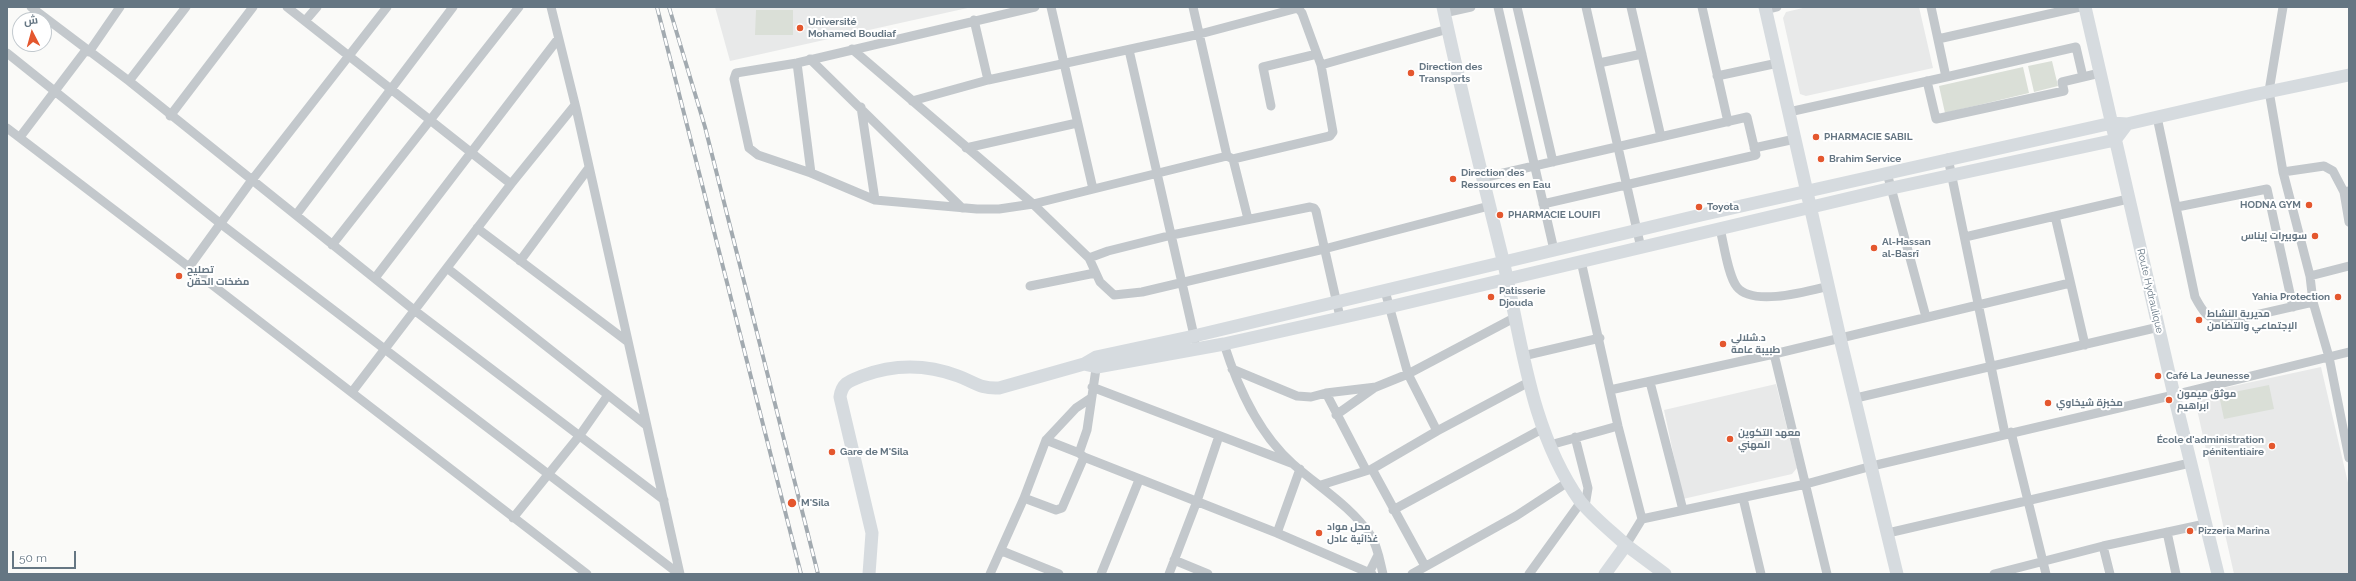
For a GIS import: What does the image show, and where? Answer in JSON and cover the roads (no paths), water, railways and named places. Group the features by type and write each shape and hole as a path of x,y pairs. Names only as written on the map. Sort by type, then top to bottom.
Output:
{"street":[{"path":"31,7 87,51 129,81 170,116 414,310 664,500"},
{"path":"129,81 186,7"},
{"path":"170,116 253,7"},
{"path":"287,7 511,184"},
{"path":"306,22 317,7"},
{"path":"189,267 252,180 387,7"},
{"path":"296,215 453,7"},
{"path":"332,245 431,121 519,7"},
{"path":"551,7 575,105 588,169 664,500 679,574"},
{"path":"912,101 988,80 1200,34 1298,8 1302,13 1321,65 1334,127 1330,136 1032,204 999,209 962,208 875,200 811,173 758,155 749,148 734,79 736,73 796,63 974,20 1035,7"},
{"path":"1051,7 1093,189"},
{"path":"1193,7 1230,158 1248,219"},
{"path":"1471,7 1444,10 1503,263 1514,318 1542,429 1568,482 1583,504 1626,545 1659,572"},
{"path":"1498,7 1554,250"},
{"path":"1517,7 1553,162"},
{"path":"1586,7 1641,248"},
{"path":"1631,7 1661,137"},
{"path":"1702,7 1728,122"},
{"path":"1931,7 1946,77"},
{"path":"1938,39 2080,7"},
{"name":"Route Hydraulique","path":"2085,7 2128,200 2190,463 2218,574"},
{"path":"2283,7 2269,92 2283,172 2310,276 2313,302 2328,357 2347,439 2349,458"},
{"path":"20,137 87,51 116,8"},
{"path":"1769,8 1778,62 1807,191 1812,207 1840,338 1856,398 1897,574"},
{"path":"974,20 988,80"},
{"path":"1321,65 1448,29"},
{"path":"375,278 558,39"},
{"path":"1789,112 2076,48 2083,78"},
{"path":"852,49 1032,204 1089,258 1095,273 1108,291 1114,295 1142,292 1182,281 1324,249 1489,206"},
{"path":"1129,50 1159,174 1198,349"},
{"path":"7,53 221,224 679,574"},
{"path":"1271,106 1263,67 1317,54"},
{"path":"1599,63 1642,54"},
{"path":"2078,58 2096,54"},
{"path":"810,59 861,107 962,208"},
{"path":"1717,76 1778,62"},
{"path":"796,63 811,173"},
{"path":"1927,81 1936,119 2064,91 2062,82 2100,74"},
{"path":"1096,362 1194,336 1336,302 1948,158 2112,123 2127,124 2269,92 2349,76"},
{"path":"352,392 511,184 575,105"},
{"path":"861,107 875,200"},
{"path":"1482,178 1747,117 1756,155 1543,204"},
{"path":"2157,117 2195,297 2203,314 2212,320 2225,322 2313,302"},
{"path":"966,148 1077,123"},
{"path":"869,574 871,528 840,407 841,388 846,382 868,374 912,365 960,376 975,386 987,389 999,388 1084,364 1198,349 1224,344 1389,307 1952,174 2115,140 2127,124"},
{"path":"7,128 587,574"},
{"path":"1754,148 1795,139"},
{"path":"1948,158 1979,305 1990,367 2027,499 2046,574"},
{"path":"2283,172 2324,166 2333,171 2346,191 2349,222"},
{"path":"520,261 588,169"},
{"path":"1887,173 1926,317"},
{"path":"2177,207 2267,189 2293,307"},
{"path":"1965,237 2128,200"},
{"path":"1089,258 1108,251 1172,235 1310,207 1314,208 1340,317"},
{"path":"2055,216 2085,345"},
{"path":"477,228 628,342"},
{"path":"1720,229 1734,282 1744,292 1763,296 1788,295 1829,286"},
{"path":"1581,261 1600,338 1618,426 1642,519"},
{"path":"2310,276 2349,266"},
{"path":"447,268 646,425"},
{"path":"1030,286 1095,273"},
{"path":"1610,390 1774,354 2070,283"},
{"path":"1385,291 1408,374 1437,431"},
{"path":"1336,415 1376,387 1408,374 1514,318"},
{"path":"1856,398 2159,327"},
{"path":"1523,356 1600,338"},
{"path":"1224,344 1232,369 1259,424 1296,466 1321,485 1371,536 1383,574"},
{"path":"1605,574 1626,545 1642,519 1806,484 1872,466 2349,352"},
{"path":"1774,354 1827,574"},
{"path":"1024,498 1056,510 1062,508 1082,455 1087,430 1090,398 1096,362"},
{"path":"1232,369 1297,396 1311,398 1326,394 1376,387"},
{"path":"1321,485 1369,469 1529,382"},
{"path":"1650,382 1683,510"},
{"path":"1092,387 1296,466"},
{"path":"1326,394 1336,415 1425,566"},
{"path":"513,518 580,435 608,395"},
{"path":"990,574 1002,551 1046,440 1076,408 1090,398"},
{"path":"1550,445 1618,426"},
{"path":"1393,510 1542,429"},
{"path":"1169,574 1197,502 1219,436"},
{"path":"1529,574 1583,504 1588,488 1575,437"},
{"path":"1046,440 1139,480 1277,533 1370,574 1378,555"},
{"path":"1888,533 2027,499 2190,463"},
{"path":"1277,533 1296,466"},
{"path":"1100,574 1139,480"},
{"path":"1412,574 1516,516 1568,482"},
{"path":"1743,498 1761,574"},
{"path":"1994,574 2042,560 2205,524"},
{"path":"2167,532 2176,574"},
{"path":"2103,546 2110,574"},
{"path":"1002,551 1059,574"},
{"path":"1174,560 1208,574"}],"railway":[{"path":"657,7 801,574"},
{"path":"669,7 705,127 818,574"}],"place":[{"name":"Université Mohamed Boudiaf","path":"800,28"},
{"name":"Direction des Transports","path":"1411,73"},
{"name":"PHARMACIE SABIL","path":"1816,137"},
{"name":"Brahim Service","path":"1821,159"},
{"name":"Direction des Ressources en Eau","path":"1453,179"},
{"name":"HODNA GYM","path":"2309,205"},
{"name":"Toyota","path":"1699,207"},
{"name":"PHARMACIE LOUIFI","path":"1500,215"},
{"name":"سوبيرات إيناس","path":"2315,236"},
{"name":"Al-Hassan al-Basrî","path":"1874,248"},
{"name":"تصليح مضخات الحقن","path":"179,276"},
{"name":"Patisserie Djouda","path":"1491,297"},
{"name":"Yahia Protection","path":"2338,297"},
{"name":"مديرية النشاط الإجتماعي والتضامن","path":"2199,320"},
{"name":"د.شلالي طبيبة عامة","path":"1723,344"},
{"name":"Café La Jeunesse","path":"2158,376"},
{"name":"موثق ميمون ابراهيم","path":"2169,400"},
{"name":"مخبزة شيخاوي","path":"2048,403"},
{"name":"معهد التكوين المهني","path":"1730,439"},
{"name":"École d'administration pénitentiaire","path":"2272,446"},
{"name":"Gare de M'Sila","path":"832,452"},
{"name":"M'Sila","path":"792,503"},
{"name":"Pizzeria Marina","path":"2190,531"},
{"name":"محل مواد غذائية عادل","path":"1319,533"}]}
